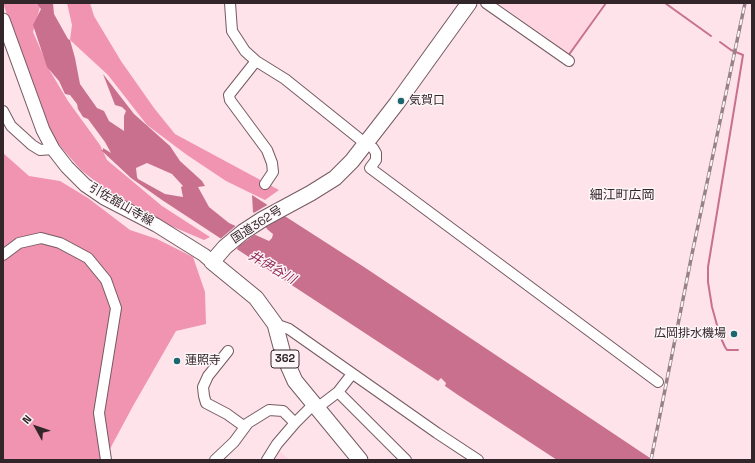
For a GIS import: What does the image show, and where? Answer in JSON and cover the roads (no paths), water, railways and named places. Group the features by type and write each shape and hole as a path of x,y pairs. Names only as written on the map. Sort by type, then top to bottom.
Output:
{"highway":[{"name":"国道362号","path":"216,257 229,243 244,232 288,204 311,193 335,178 352,161 469,3"},
{"name":"362","path":"216,257 256,298 275,324 283,354 295,381 360,460"}],"main road":[{"name":"引佐舘山寺線","path":"3,20 41,123 53,149 68,167 85,185 104,198 156,225 204,255 216,257"}],"street":[{"path":"230,3 232,31 245,51 256,61 285,79 373,148 376,153 376,160 370,168 658,382"},
{"path":"486,3 569,61"},
{"path":"256,61 229,96 230,100 267,150 272,163 273,172 265,184"},
{"path":"3,111 11,126 32,145 40,150 53,149"},
{"path":"3,255 19,243 41,238 60,243 88,258 106,280 116,308 99,413 106,460"},
{"path":"275,324 289,330 478,460"},
{"path":"228,351 208,376 203,387 204,396 206,403 227,414 245,427"},
{"path":"267,460 295,424 316,406 338,392 352,374"},
{"path":"338,392 406,460"},
{"path":"215,460 234,442 248,423 269,410 282,411 295,424"}],"water":[{"name":"井伊谷川","path":"36,3 53,3 54,14 70,40 80,84 97,108 104,111 109,121 124,131 124,116 126,111 122,107 115,105 103,74 134,114 170,146 180,161 202,181 205,186 198,187 209,207 229,223 269,241 272,238 273,234 253,212 252,195 364,267 653,460 557,460 445,386 446,383 441,378 438,381 162,200 131,178 101,150 103,150 103,148 111,153 88,119 83,117 77,104 70,95 65,94 59,81 47,67 33,25 41,9","holes":["147,163 172,174 183,186 181,187 183,197 165,194 138,179 136,168"]}],"waterway":[{"path":"568,56 606,3"},
{"path":"665,3 711,36"},
{"path":"720,42 731,50 743,55 708,267 708,282 712,307 720,336 727,350 738,350"}],"railway":[{"path":"651,460 692,254 745,3"}],"place":[{"name":"気賀口","path":"401,101"},
{"name":"広岡排水機場","path":"734,334"},
{"name":"蓮照寺","path":"177,361"}],"district":[{"name":"細江町広岡","path":"622,195"}]}
